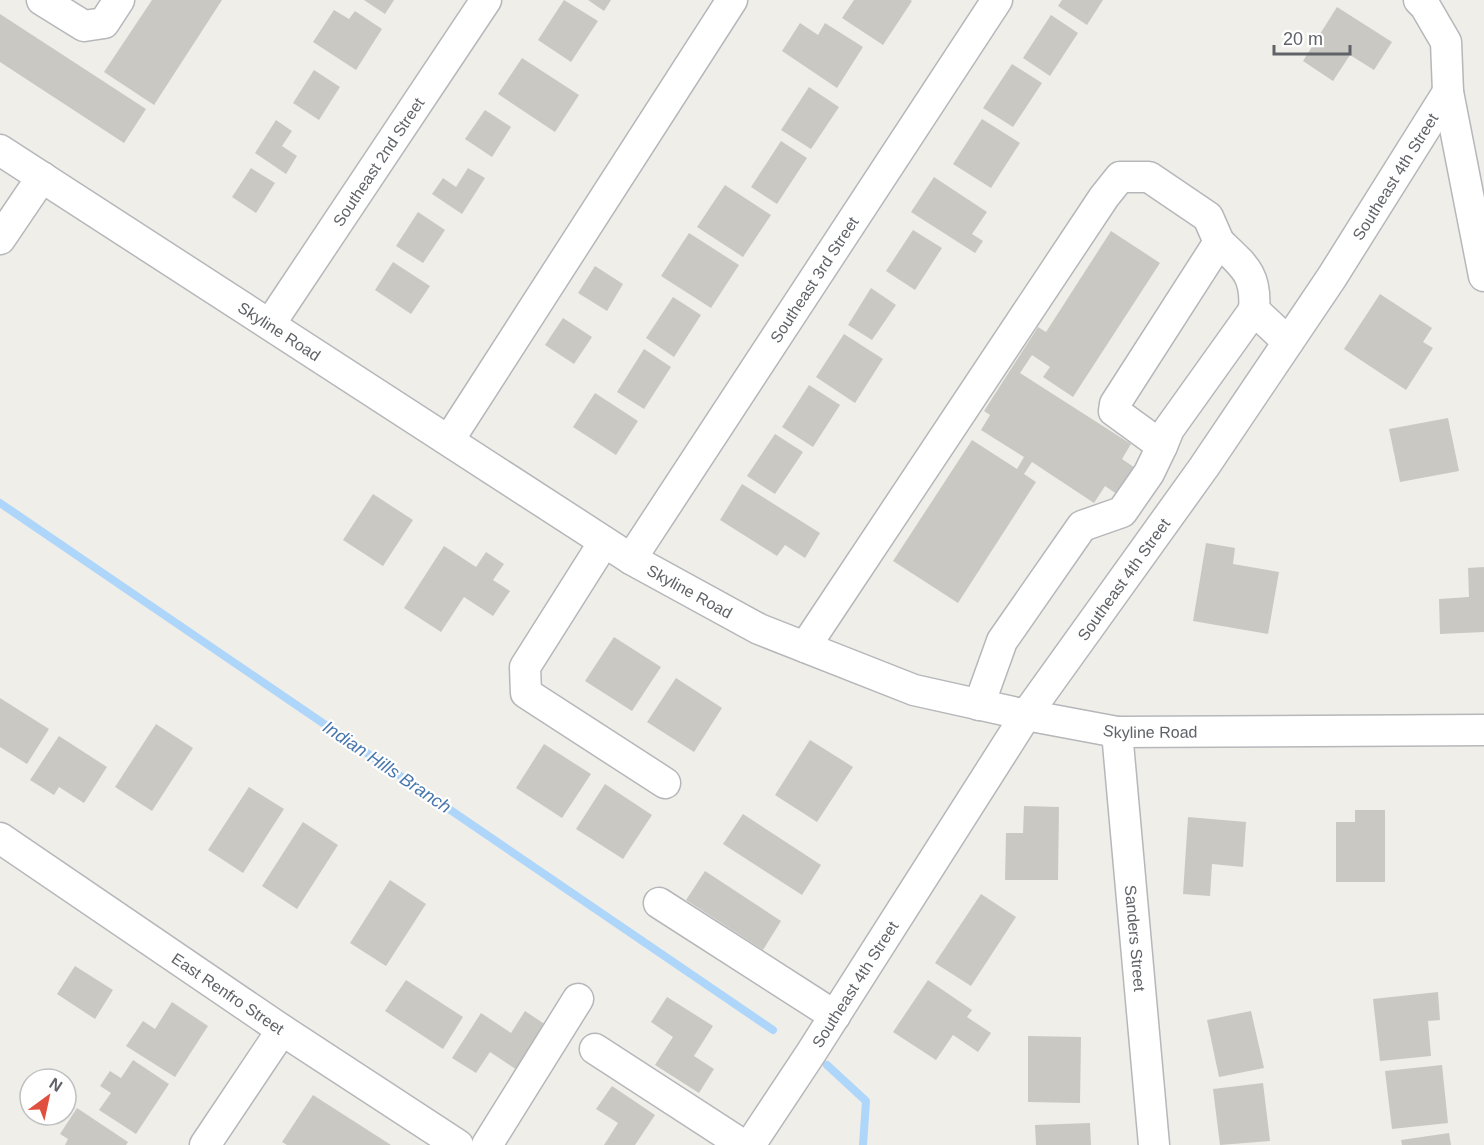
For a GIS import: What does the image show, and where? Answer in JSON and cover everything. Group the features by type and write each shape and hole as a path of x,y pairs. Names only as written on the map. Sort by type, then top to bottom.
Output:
{"street":[{"path":"42,0 84,26 104,23 118,0"},
{"name":"Southeast 2nd Street","path":"270,324 486,0"},
{"path":"449,440 732,0"},
{"name":"Southeast 3rd Street","path":"631,559 997,0"},
{"path":"1422,3 1446,42 1448,92 1484,276"},
{"name":"Southeast 4th Street","path":"750,1145 835,1016 1026,715 1230,429 1332,277 1448,92"},
{"name":"Skyline Road","path":"0,150 631,559 759,629 914,690 1026,715 1118,732 1484,730"},
{"path":"0,239 42,177"},
{"path":"805,647 1097,207 1120,177 1149,177 1208,217 1220,242 1246,268 1256,291 1254,310 1169,429 1149,473 1122,512 1082,526 1002,641 979,705"},
{"path":"1162,446 1114,411 1115,404 1220,242"},
{"path":"1254,310 1288,342"},
{"path":"1189,401 1230,429"},
{"path":"604,542 525,667 526,693 665,783"},
{"name":"Sanders Street","path":"1118,732 1154,1145"},
{"name":"East Renfro Street","path":"0,838 282,1030 458,1145"},
{"path":"659,903 835,1016"},
{"path":"487,1145 578,999"},
{"path":"205,1145 282,1030"},
{"path":"595,1049 743,1145"}],"building":[{"path":"152,0 222,0 154,105 104,72"},
{"path":"364,0 394,0 385,14"},
{"path":"564,0 598,21 571,62 538,40"},
{"path":"588,0 611,0 604,11"},
{"path":"854,0 912,1 883,45 842,18"},
{"path":"1062,0 1103,0 1087,25 1058,6"},
{"path":"1337,7 1392,42 1374,70 1350,55 1333,81 1303,61"},
{"path":"334,10 349,19 355,11 382,29 356,70 313,42"},
{"path":"0,14 146,109 124,143 0,62"},
{"path":"1051,15 1078,33 1050,76 1023,58"},
{"path":"800,23 818,35 825,23 863,47 837,88 782,51"},
{"path":"522,58 579,95 555,132 498,94"},
{"path":"1012,64 1042,83 1013,127 983,108"},
{"path":"314,70 340,87 319,120 293,103"},
{"path":"809,87 839,107 811,149 781,130"},
{"path":"485,110 511,127 492,157 465,139"},
{"path":"982,119 1020,143 991,188 953,164"},
{"path":"276,120 292,131 282,146 297,156 286,174 255,153"},
{"path":"781,141 807,158 777,204 751,187"},
{"path":"251,168 275,183 256,213 232,197"},
{"path":"468,168 485,178 462,214 432,194 443,178 456,187"},
{"path":"934,177 987,212 972,234 983,241 975,253 911,212"},
{"path":"725,185 771,215 743,257 697,227"},
{"path":"418,212 445,230 423,263 396,246"},
{"path":"913,230 942,248 915,290 886,271"},
{"path":"1111,231 1160,263 1073,397 1043,377 1050,367 1032,355 1020,373 1131,444 1122,459 1141,472 1124,499 1105,486 1094,503 1032,462 1024,474 1036,482 958,603 893,561 972,440 1017,469 1024,457 981,430 990,415 984,411 1038,327 1046,332"},
{"path":"689,233 739,265 711,308 661,276"},
{"path":"393,262 430,286 411,314 375,290"},
{"path":"595,266 623,284 607,311 578,293"},
{"path":"871,288 896,305 872,340 848,325"},
{"path":"1380,294 1432,328 1423,342 1433,348 1406,390 1344,349"},
{"path":"673,297 701,315 674,357 646,338"},
{"path":"563,318 592,337 574,364 545,345"},
{"path":"844,334 883,359 855,403 816,377"},
{"path":"644,349 671,367 644,409 617,392"},
{"path":"809,385 840,405 813,447 782,427"},
{"path":"595,393 638,421 616,455 573,427"},
{"path":"1448,418 1459,471 1400,482 1389,429"},
{"path":"775,434 803,452 775,494 747,476"},
{"path":"742,484 820,533 805,558 785,545 777,556 720,520"},
{"path":"373,494 413,520 383,566 343,540"},
{"path":"1206,543 1235,548 1233,564 1279,572 1268,634 1193,621"},
{"path":"444,546 476,567 486,552 504,564 493,580 510,591 493,616 464,597 441,632 404,608"},
{"path":"1484,567 1484,632 1440,634 1439,599 1469,597 1468,568"},
{"path":"614,637 661,667 632,711 585,681"},
{"path":"676,678 722,708 694,752 647,722"},
{"path":"0,698 49,729 27,764 0,747"},
{"path":"156,724 193,748 152,811 115,787"},
{"path":"59,736 107,767 84,803 59,787 54,795 30,780"},
{"path":"810,740 853,767 817,822 775,795"},
{"path":"544,744 591,774 562,818 516,788"},
{"path":"605,784 652,815 623,859 576,829"},
{"path":"249,787 284,809 243,873 208,850"},
{"path":"1024,806 1059,807 1058,880 1005,880 1006,833 1023,833"},
{"path":"1355,810 1385,810 1385,882 1336,882 1336,822 1355,822"},
{"path":"743,814 821,865 802,895 723,844"},
{"path":"1188,817 1246,822 1243,867 1212,864 1210,896 1183,894"},
{"path":"303,822 338,845 297,909 262,886"},
{"path":"705,871 781,921 763,950 686,900"},
{"path":"390,880 426,904 386,966 350,943"},
{"path":"981,894 1016,917 971,986 935,963"},
{"path":"75,966 113,990 95,1019 57,994"},
{"path":"406,980 463,1017 443,1049 385,1011"},
{"path":"928,980 972,1010 967,1017 991,1033 978,1052 953,1035 936,1060 893,1032"},
{"path":"1438,992 1440,1020 1428,1021 1431,1056 1380,1061 1373,999"},
{"path":"667,997 713,1026 694,1056 714,1069 699,1093 655,1065 673,1037 651,1022"},
{"path":"172,1002 208,1026 175,1077 126,1046 143,1021 155,1029"},
{"path":"525,1011 549,1027 520,1072 490,1052 476,1073 452,1058 481,1013 511,1033"},
{"path":"1251,1011 1264,1068 1219,1077 1207,1020"},
{"path":"1028,1036 1081,1037 1080,1103 1028,1102"},
{"path":"133,1060 169,1084 136,1134 99,1110 111,1093 100,1086 110,1071 121,1078"},
{"path":"1442,1065 1448,1123 1392,1129 1385,1071"},
{"path":"1263,1083 1270,1141 1220,1145 1213,1089"},
{"path":"612,1086 655,1115 635,1145 604,1145 618,1123 596,1109"},
{"path":"313,1095 391,1145 287,1145 282,1142"},
{"path":"78,1109 128,1142 126,1145 65,1145 68,1139 60,1134 65,1127 78,1127"},
{"path":"1090,1123 1091,1145 1036,1145 1035,1125"},
{"path":"1449,1133 1451,1145 1402,1145 1401,1140"}],"waterway":[{"name":"Indian Hills Branch","path":"0,503 773,1030"},
{"name":"Indian Hills Branch","path":"827,1065 866,1101 863,1145"}]}
